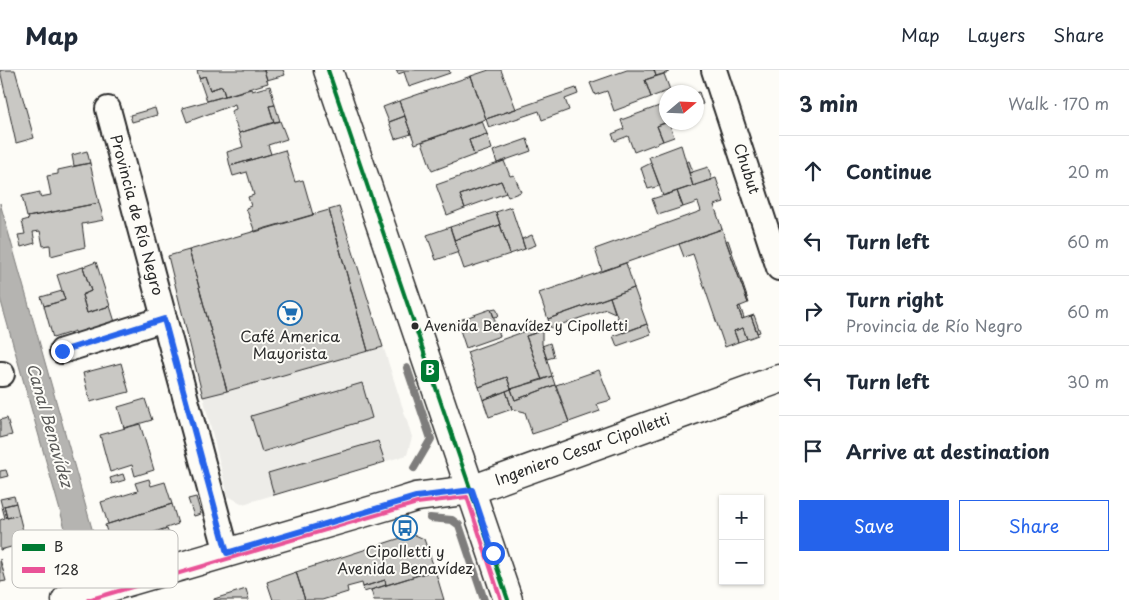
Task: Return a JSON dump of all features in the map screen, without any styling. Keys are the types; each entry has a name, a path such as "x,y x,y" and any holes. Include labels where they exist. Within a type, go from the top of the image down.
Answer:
{"main road":[{"path":"328,70 508,600"},
{"name":"Ingeniero Cesar Cipolletti","path":"178,567 416,497 472,490 779,379"},
{"name":"Ingeniero Cesar Cipolletti","path":"87,594 107,588"}],"street":[{"name":"Chubut","path":"714,70 779,268"},
{"name":"Provincia de Río Negro","path":"108,110 227,553"},
{"path":"62,351 164,319"}],"shaded area":[{"path":"339,207 412,437 407,455 243,504 228,496 168,256"}],"water":[{"name":"Canal Benavídez","path":"0,203 92,530 65,530 0,298"}],"building":[{"path":"0,70 15,70 34,138 16,143"},
{"path":"197,70 264,70 268,83 225,96 222,86 210,90 205,76 199,78"},
{"path":"264,70 283,70 285,75 267,80"},
{"path":"396,70 449,70 450,73 409,87 404,72 398,74"},
{"path":"489,70 501,70 516,109 486,119 471,76"},
{"path":"627,70 654,70 656,76 645,80 651,97 614,111 607,91 595,95 590,83"},
{"path":"654,70 668,70 669,72 656,76"},
{"path":"664,74 668,85 659,85 659,94 651,97 645,80"},
{"path":"205,76 210,90 222,86 225,96 207,101 199,78"},
{"path":"471,76 486,119 415,144 399,101"},
{"path":"270,86 275,105 269,106 274,122 239,133 231,111 236,109 235,104 187,122 182,108 251,89 252,91"},
{"path":"576,88 578,94 565,99 569,110 542,120 539,111 489,128 486,119"},
{"path":"399,101 405,116 389,122 383,107"},
{"path":"275,105 280,121 274,122 269,106"},
{"path":"659,106 659,125 657,126 663,141 634,152 628,136 615,141 612,134 624,129 621,120"},
{"path":"155,108 157,115 132,122 130,115"},
{"path":"405,116 411,134 395,139 389,122"},
{"path":"280,121 287,139 268,145 271,154 230,166 227,152 243,147 239,133"},
{"path":"482,121 487,134 469,140 474,155 432,171 422,142"},
{"path":"659,125 659,130 672,130 674,137 663,141 657,126"},
{"path":"487,134 492,149 474,155 469,140"},
{"path":"527,139 531,151 497,163 493,151"},
{"path":"681,145 693,186 663,196 649,157"},
{"path":"285,150 295,182 303,180 313,215 255,232 246,208 251,206 248,197 254,195 247,172 233,176 230,166"},
{"path":"87,151 90,163 74,166 72,155"},
{"path":"504,161 510,176 514,175 521,192 508,197 501,181 460,195 465,208 447,215 436,185"},
{"path":"689,161 693,172 689,173 686,162"},
{"path":"90,163 99,203 27,217 22,196 40,192 40,197 51,195 47,176 58,174 58,170"},
{"path":"651,163 660,186 648,189 641,168"},
{"path":"708,167 712,180 693,186 689,173"},
{"path":"716,178 724,202 714,205 722,229 602,271 595,249 701,211 698,202 683,207 677,191"},
{"path":"501,181 506,193 465,208 460,195"},
{"path":"677,191 683,207 658,215 652,199"},
{"path":"99,203 104,220 82,224 85,247 51,256 50,245 43,246 40,231 33,232 35,243 21,247 18,235 25,234 22,221 29,219 28,217"},
{"path":"339,207 383,347 368,351 329,210"},
{"path":"511,207 525,249 510,254 496,212"},
{"path":"329,210 368,351 227,391 189,250"},
{"path":"496,212 500,225 454,240 450,227"},
{"path":"500,225 510,254 464,269 454,240"},
{"path":"450,227 459,252 436,260 427,235"},
{"path":"722,229 748,303 738,307 742,319 751,316 758,335 747,339 743,328 734,331 738,342 725,347 693,254 684,257 679,244"},
{"path":"532,235 536,245 525,249 522,239"},
{"path":"728,240 749,303 726,241"},
{"path":"189,250 227,391 203,397 168,256"},
{"path":"96,262 110,306 87,313 82,295 91,291 83,267"},
{"path":"626,263 634,288 548,319 539,293"},
{"path":"83,267 91,291 82,295 87,313 110,306 115,322 75,335 75,331 53,338 44,306 65,300 57,275"},
{"path":"634,288 647,324 623,333 610,297"},
{"path":"62,291 65,300 44,306 41,297"},
{"path":"610,297 615,313 606,309 551,328 548,319"},
{"path":"740,306 744,318 742,319 738,307"},
{"path":"496,308 499,316 494,317 491,309"},
{"path":"491,309 500,336 466,348 457,321"},
{"path":"754,315 760,332 757,333 751,316"},
{"path":"531,322 535,333 526,336 542,380 511,389 507,377 479,387 467,352 523,332 521,326"},
{"path":"647,324 651,334 617,346 613,336"},
{"path":"743,328 747,339 738,342 734,331"},
{"path":"542,331 542,344 552,376 542,380 526,336"},
{"path":"550,343 554,357 547,359 542,346"},
{"path":"121,363 129,392 90,402 83,373"},
{"path":"599,370 611,400 597,404 600,411 569,422 556,385"},
{"path":"552,376 555,385 515,400 511,389"},
{"path":"507,377 511,389 483,400 479,387"},
{"path":"362,383 372,418 262,452 251,416"},
{"path":"555,385 569,422 532,434 525,412 512,409 506,391 511,389 515,400"},
{"path":"506,391 512,409 489,417 483,400"},
{"path":"145,399 152,420 124,428 118,407"},
{"path":"7,418 12,435 0,438 0,420"},
{"path":"140,424 154,470 135,476 132,465 110,472 100,435"},
{"path":"378,441 385,462 274,495 268,473"},
{"path":"6,470 8,476 0,478 0,471"},
{"path":"123,474 125,480 112,484 110,478"},
{"path":"149,479 151,486 165,482 172,504 108,524 101,502 138,491 135,483"},
{"path":"14,496 16,503 4,506 7,518 19,515 23,530 12,530 12,547 0,550 0,520 5,518 0,499"},
{"path":"196,497 201,514 194,516 188,499"},
{"path":"16,503 19,515 7,518 4,506"},
{"path":"172,504 178,524 161,530 106,530 105,525"},
{"path":"413,534 424,539 435,570 386,585 385,580 363,587 362,583 347,587 348,592 322,600 305,600 296,572"},
{"path":"0,559 6,581 0,582"},
{"path":"435,570 444,600 374,600 371,590"},
{"path":"296,572 305,600 273,600 267,582"},
{"path":"385,580 386,585 364,592 363,587"},
{"path":"246,589 249,600 214,600 214,599"}],"waterway":[{"path":"407,368 431,439 414,468"},
{"path":"430,518 452,520 459,525 484,600"}],"transit line":[{"name":"B","path":"328,70 508,600"},
{"name":"128","path":"178,573 417,503 467,497 501,600"},
{"name":"128","path":"88,600 129,588"}],"place":[{"name":"Café America Mayorista","path":"290,313"},
{"name":"Avenida Benavídez y Cipolletti","path":"415,326"},
{"name":"Cipolletti y Avenida Benavídez","path":"405,528"}],"route":[{"path":"62,351 164,319 227,553 416,497 472,490 493,553"}]}
